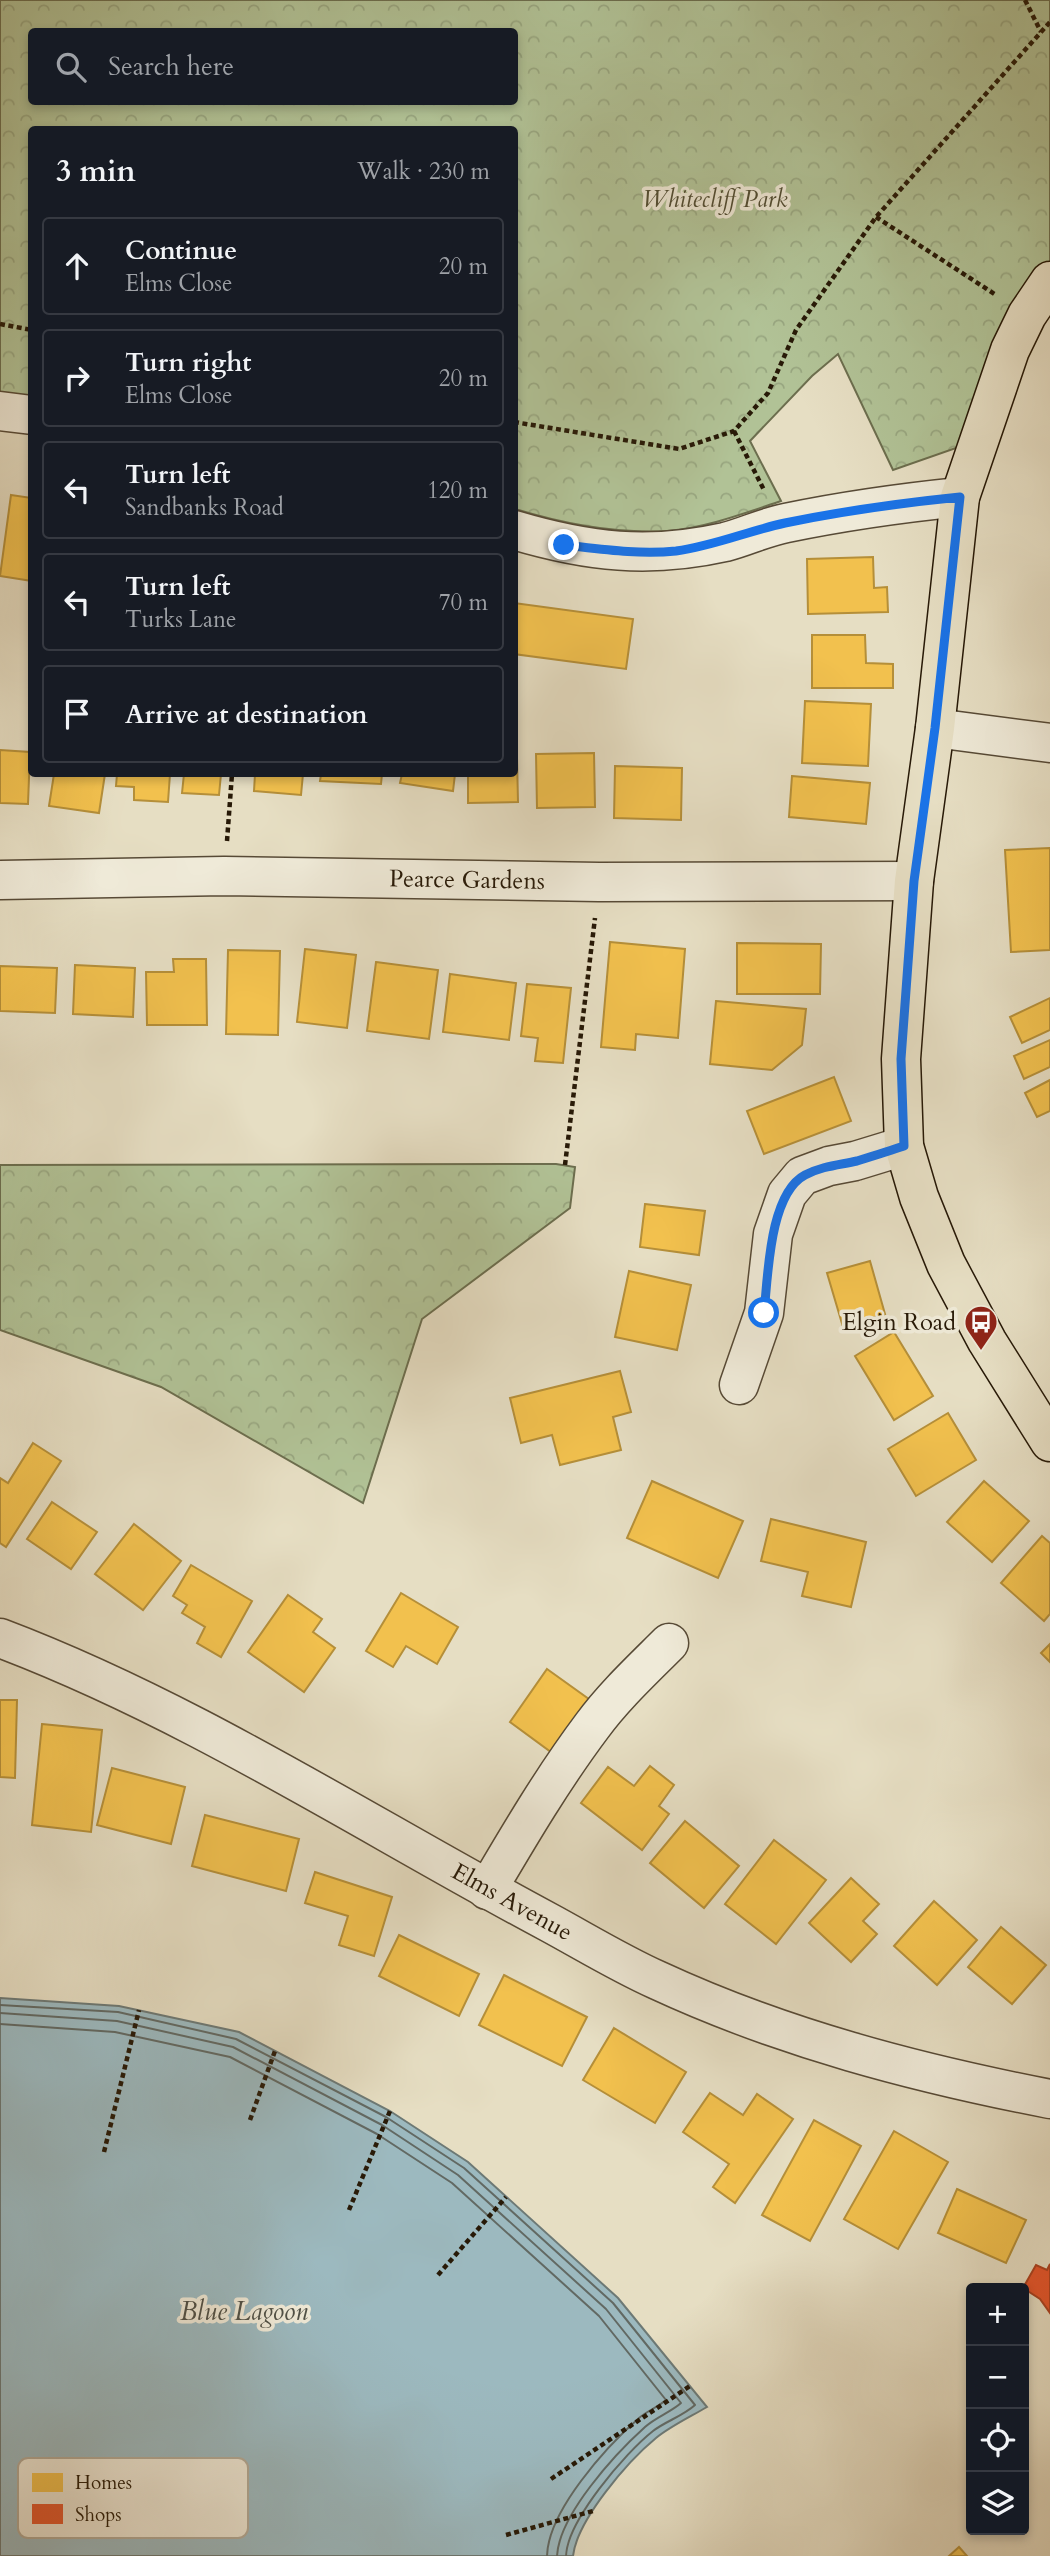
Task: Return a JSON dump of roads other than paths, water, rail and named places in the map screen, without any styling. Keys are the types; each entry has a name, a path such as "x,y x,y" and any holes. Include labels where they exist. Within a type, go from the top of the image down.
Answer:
{"main road":[{"path":"1042,298 1010,351 960,497 935,728 914,881 901,1059 904,1146 919,1197 946,1264 995,1356 1050,1442"}],"street":[{"path":"0,411 28,414"},
{"path":"518,531 577,546 617,551 675,551 727,541 781,524 865,507 960,497"},
{"path":"935,728 1050,743"},
{"name":"Pearce Gardens","path":"10,880 224,876 599,882 914,881"},
{"path":"739,1385 764,1313 773,1234 787,1194 802,1176 904,1146"},
{"name":"Elms Avenue","path":"0,1638 123,1692 198,1729 487,1890 656,1980 722,2008 804,2037 956,2081 1050,2099"},
{"path":"487,1890 534,1809 593,1725 633,1678 669,1643"}],"water":[{"name":"Blue Lagoon","path":"0,1998 119,2006 239,2032 390,2111 468,2162 618,2298 707,2407 662,2434 618,2476 584,2526 573,2556 0,2556"}],"place":[{"name":"Elgin Road","path":"981,1352"}],"park label":[{"name":"Whitecliff Park","path":"715,199"}]}
